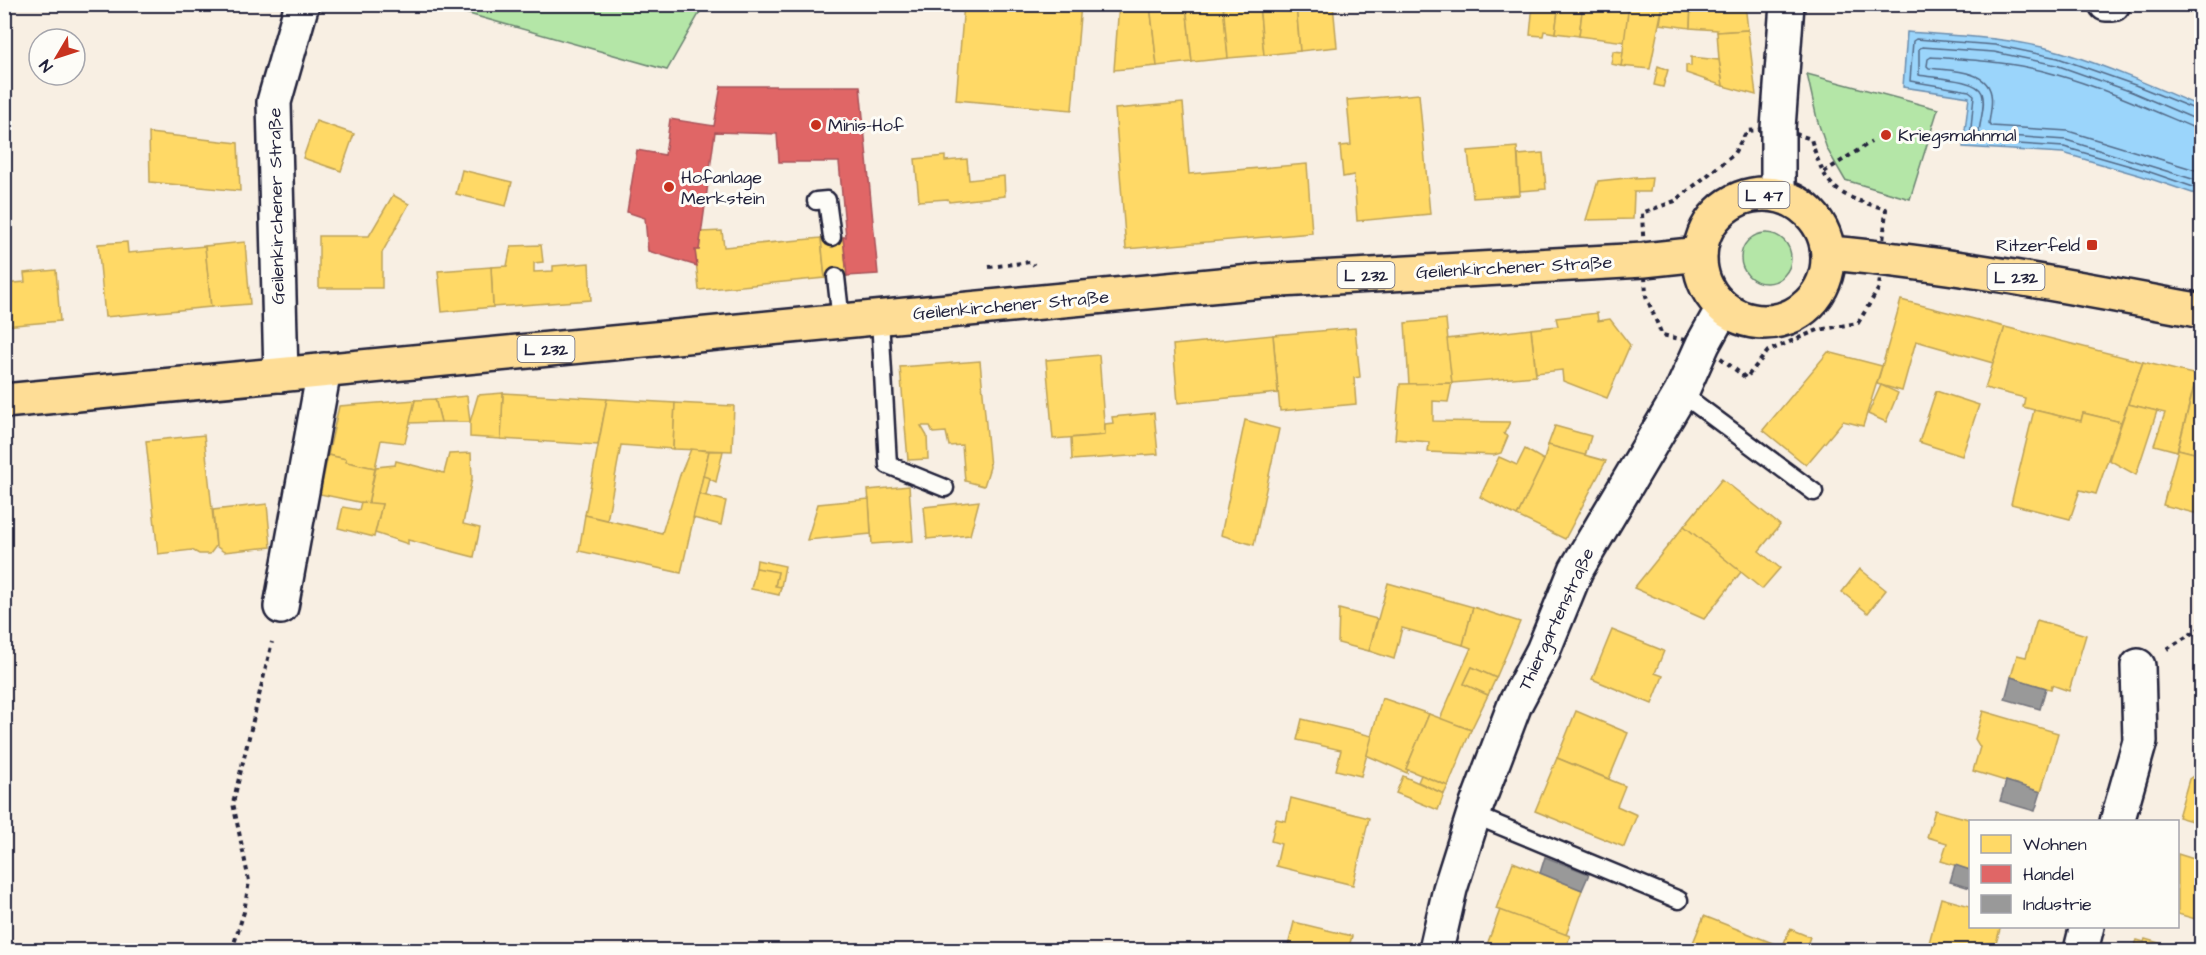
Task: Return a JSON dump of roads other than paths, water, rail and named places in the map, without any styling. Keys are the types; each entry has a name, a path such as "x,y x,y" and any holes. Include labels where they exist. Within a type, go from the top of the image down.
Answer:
{"main road":[{"name":"L 47","path":"1756,194 1778,195 1797,202 1813,216 1824,233 1829,253 1827,274 1818,294 1804,310 1785,320 1763,323 1742,319 1723,308 1712,297 1705,284 1700,254 1705,233 1718,214 1735,201 1756,194"},
{"name":"L 232","path":"1829,253 2052,282 2202,311"},
{"name":"Geilenkirchener Straße","path":"4,401 1262,281 1644,260 1700,254"}],"street":[{"name":"Geilenkirchener Straße","path":"281,375 274,102 302,4"},
{"path":"1778,195 1778,128 1787,4"},
{"path":"2106,4 2113,4"},
{"name":"Thiergartenstraße","path":"1436,951 1450,889 1474,815 1515,704 1543,651 1576,570 1681,393 1703,344 1723,308"},
{"path":"281,607 324,370"},
{"path":"2118,820 2140,741 2138,666"},
{"path":"2081,951 2087,928"}],"lane":[{"path":"816,201 827,200 832,237"},
{"path":"836,277 841,321"},
{"path":"880,318 888,465 945,488"},
{"path":"1681,393 1814,492"},
{"path":"1474,815 1679,900"}],"water":[{"path":"1907,32 1985,38 2042,47 2114,71 2201,107 2201,196 2063,153 1963,147 1969,97 1903,87"}],"place":[{"name":"Minis-Hof","path":"816,125"},
{"name":"Kriegsmahnmal","path":"1886,135"},
{"name":"Hofanlage Merkstein","path":"669,187"},
{"name":"Ritzerfeld","path":"2092,245"}]}
